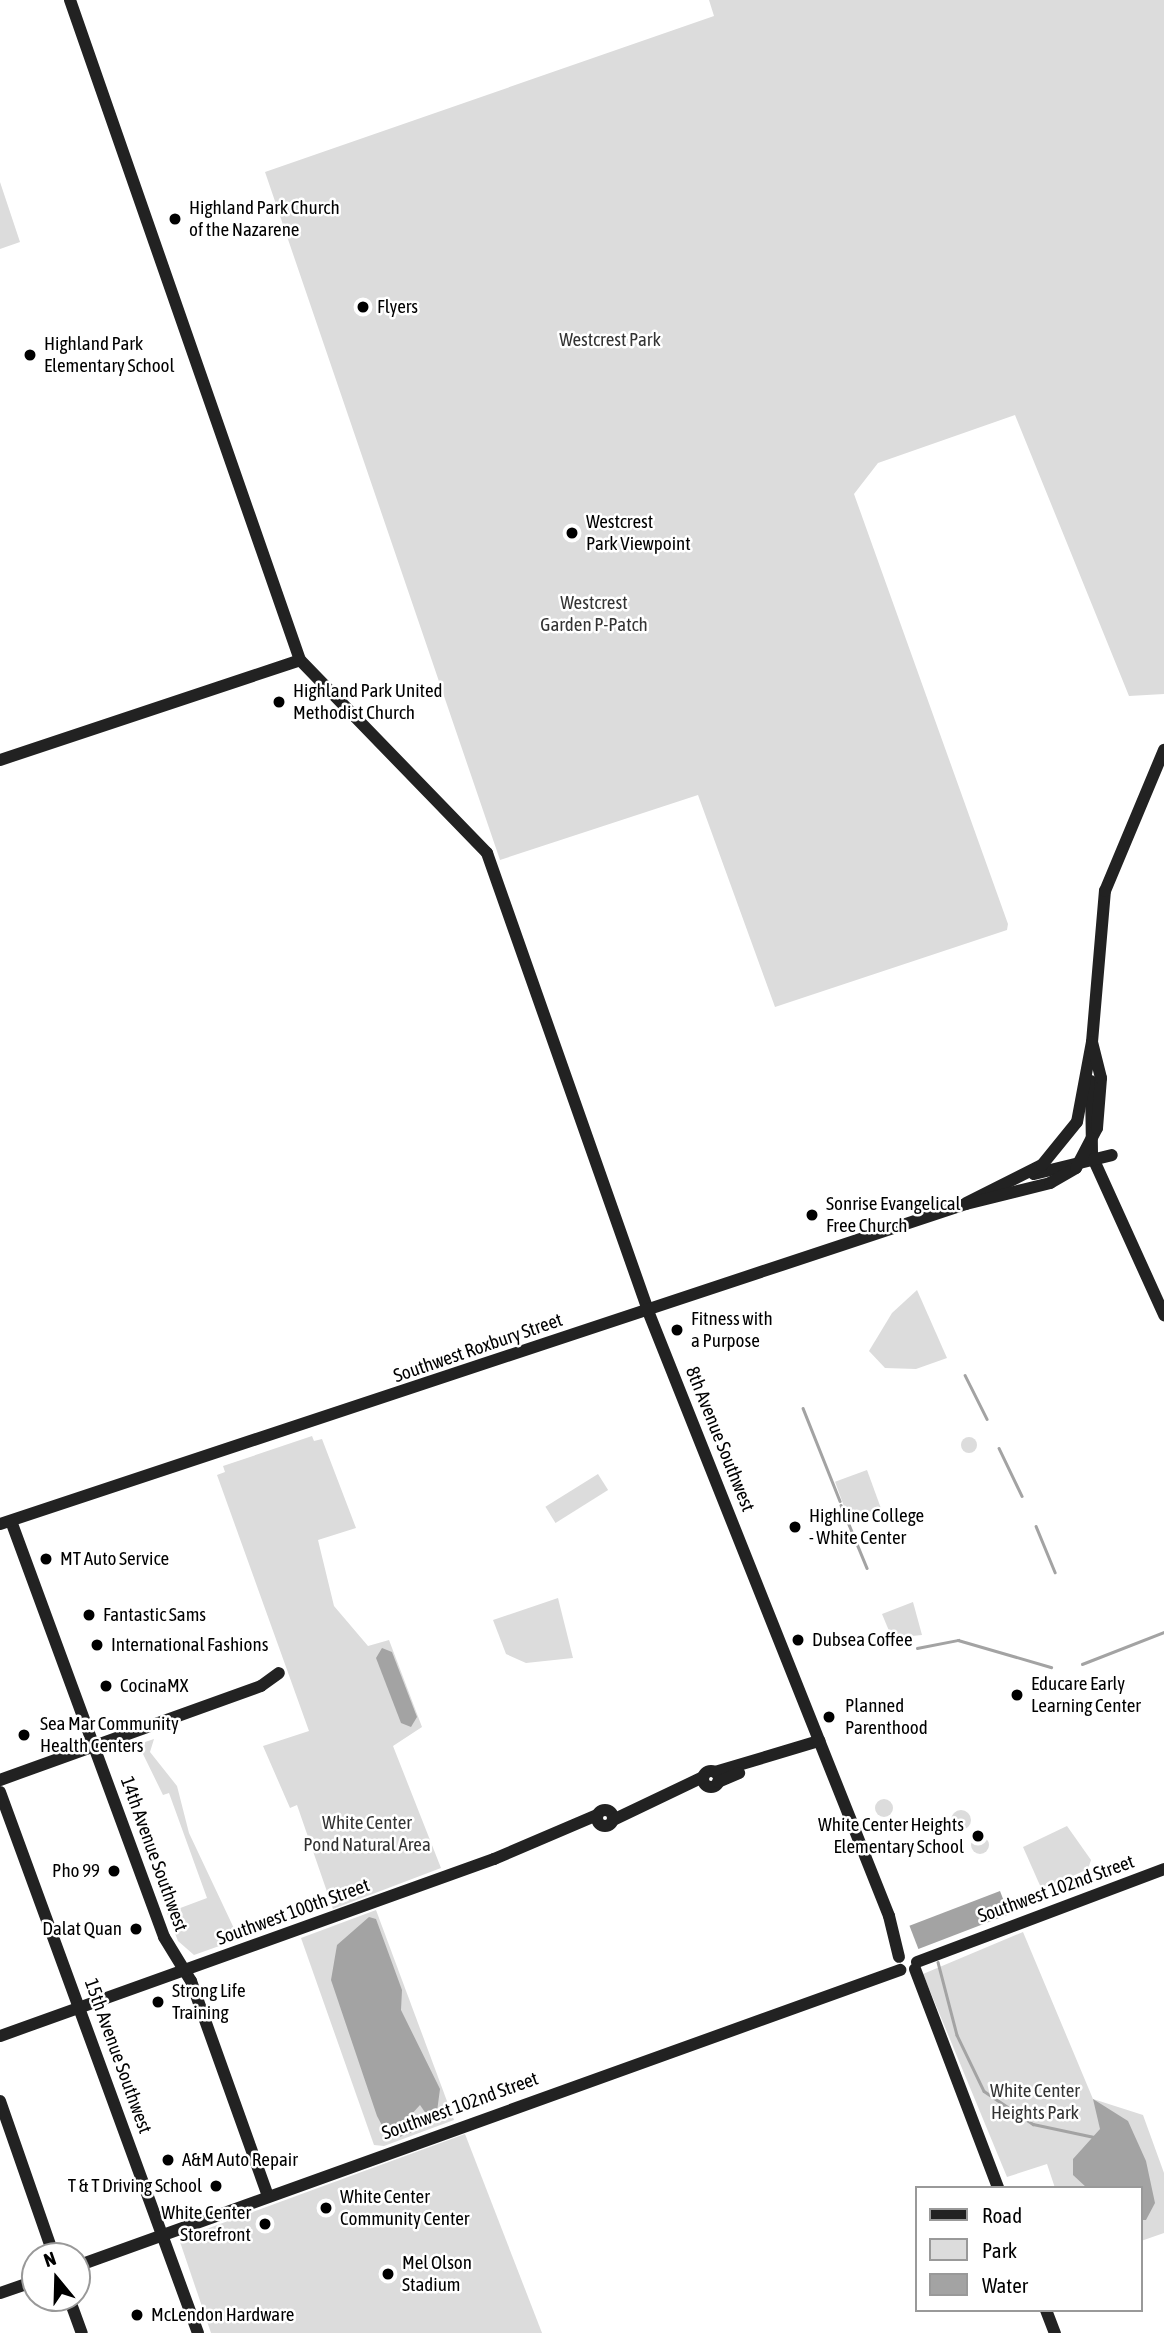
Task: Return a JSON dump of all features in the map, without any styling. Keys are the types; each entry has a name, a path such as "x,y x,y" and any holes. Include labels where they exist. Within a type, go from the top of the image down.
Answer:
{"street":[{"path":"0,760 300,660 70,0"},
{"name":"8th Avenue Southwest","path":"300,660 487,853 648,1311 997,2186"},
{"path":"1164,750 1105,891 1092,1042 1093,1158 1164,1315"},
{"path":"1092,1042 1101,1078 1093,1158"},
{"name":"Southwest Roxbury Street","path":"966,1204 1027,1175 1061,1147 1077,1122 1092,1042"},
{"path":"1027,1175 1093,1158"},
{"name":"Southwest Roxbury Street","path":"6,1523 966,1204 1025,1191 1093,1158"},
{"name":"14th Avenue Southwest","path":"6,1523 164,1937 183,1973 268,2196"},
{"path":"0,1780 263,1685 279,1673"},
{"name":"Southwest 100th Street","path":"0,2036 183,1973 819,1741"},
{"name":"15th Avenue Southwest","path":"0,1792 198,2333"},
{"name":"Southwest 102nd Street","path":"91,2261 1164,1869"},
{"path":"0,2101 49,2242"},
{"path":"0,2293 21,2286"},
{"path":"74,2312 82,2333"},
{"path":"1047,2312 1055,2333"}],"green space":[{"name":"Westcrest Park","path":"709,0 1164,0 1164,694 1129,696 1015,415 878,463 854,494 1008,924 1007,930 775,1007 698,795 500,860 265,172 714,16"},
{"path":"0,182 20,242 0,249"},
{"path":"917,1290 947,1358 916,1369 885,1368 869,1351 892,1313"},
{"name":"White Center Pond Natural Area","path":"312,1436 314,1441 322,1439 356,1528 318,1540 334,1606 368,1646 389,1640 422,1727 393,1746 441,1868 333,1909 297,1805 290,1808 263,1746 309,1731 217,1475 225,1472 223,1466"},
{"path":"966,1437 972,1437 977,1445 975,1451 966,1453 961,1448 961,1442"},
{"path":"867,1470 881,1509 849,1520 835,1482"},
{"path":"598,1474 608,1490 555,1523 545,1507"},
{"path":"558,1598 573,1658 526,1663 506,1654 493,1620"},
{"path":"913,1602 922,1635 892,1638 882,1614"},
{"path":"154,1739 150,1752 177,1786 189,1833 239,1939 194,1955 178,1941 167,1913 207,1898 169,1793 163,1795 143,1754 145,1742"},
{"path":"880,1799 888,1799 893,1808 891,1815 880,1817 875,1812 875,1804"},
{"path":"957,1810 965,1810 971,1820 965,1830 957,1830 951,1824 951,1816"},
{"path":"1067,1826 1091,1860 1088,1869 1042,1890 1023,1847"},
{"path":"980,1836 986,1839 989,1845 986,1851 980,1854 974,1851 971,1845 974,1839"},
{"name":"White Center Pond Natural Area","path":"376,1910 454,2120 384,2146 374,2145 301,1938"},
{"name":"White Center Heights Park","path":"1023,1932 1093,2099 1143,2115 1164,2173 1164,2233 1143,2240 1143,2186 1054,2186 1047,2164 1007,2177 923,1974"},
{"path":"465,2134 542,2333 211,2333 179,2239"}],"water":[{"path":"382,1648 392,1652 417,1717 411,1727 401,1723 376,1658"},
{"path":"1000,1891 1009,1914 918,1949 909,1926"},
{"name":"White Center Pond Natural Area","path":"369,1917 376,1919 402,1990 401,2010 440,2089 436,2119 431,2121 420,2105 409,2117 415,2131 397,2138 386,2133 377,2116 331,1980 337,1945"},
{"path":"1093,2099 1128,2121 1146,2161 1155,2203 1146,2220 1143,2220 1143,2186 1085,2186 1073,2175 1073,2159 1100,2129"}],"waterway":[{"path":"965,1375 987,1419"},
{"path":"803,1408 840,1501"},
{"path":"999,1448 1022,1496"},
{"path":"841,1505 867,1568"},
{"path":"1036,1526 1055,1572"},
{"path":"1082,1664 1164,1632"},
{"path":"917,1648 958,1640 1051,1667"},
{"path":"938,1962 957,2035 984,2091 1033,2124 1094,2137"}],"place":[{"name":"Highland Park Church of the Nazarene","path":"175,219"},
{"name":"Flyers","path":"363,307"},
{"name":"Highland Park Elementary School","path":"30,355"},
{"name":"Westcrest Park Viewpoint","path":"572,533"},
{"name":"Highland Park United Methodist Church","path":"279,702"},
{"name":"Sonrise Evangelical Free Church","path":"812,1215"},
{"name":"Fitness with a Purpose","path":"677,1330"},
{"name":"Highline College - White Center","path":"795,1527"},
{"name":"MT Auto Service","path":"46,1559"},
{"name":"Fantastic Sams","path":"89,1615"},
{"name":"Dubsea Coffee","path":"798,1640"},
{"name":"International Fashions","path":"97,1645"},
{"name":"CocinaMX","path":"106,1686"},
{"name":"Educare Early Learning Center","path":"1017,1695"},
{"name":"Planned Parenthood","path":"829,1717"},
{"name":"Sea Mar Community Health Centers","path":"24,1735"},
{"name":"White Center Heights Elementary School","path":"978,1836"},
{"name":"Pho 99","path":"114,1871"},
{"name":"Dalat Quan","path":"136,1929"},
{"name":"Strong Life Training","path":"158,2002"},
{"name":"A&M Auto Repair","path":"168,2160"},
{"name":"T & T Driving School","path":"216,2186"},
{"name":"White Center Community Center","path":"326,2208"},
{"name":"White Center Storefront","path":"265,2224"},
{"name":"Mel Olson Stadium","path":"388,2274"},
{"name":"McLendon Hardware","path":"137,2315"}],"park label":[{"name":"Westcrest Garden P-Patch","path":"594,614"}]}
